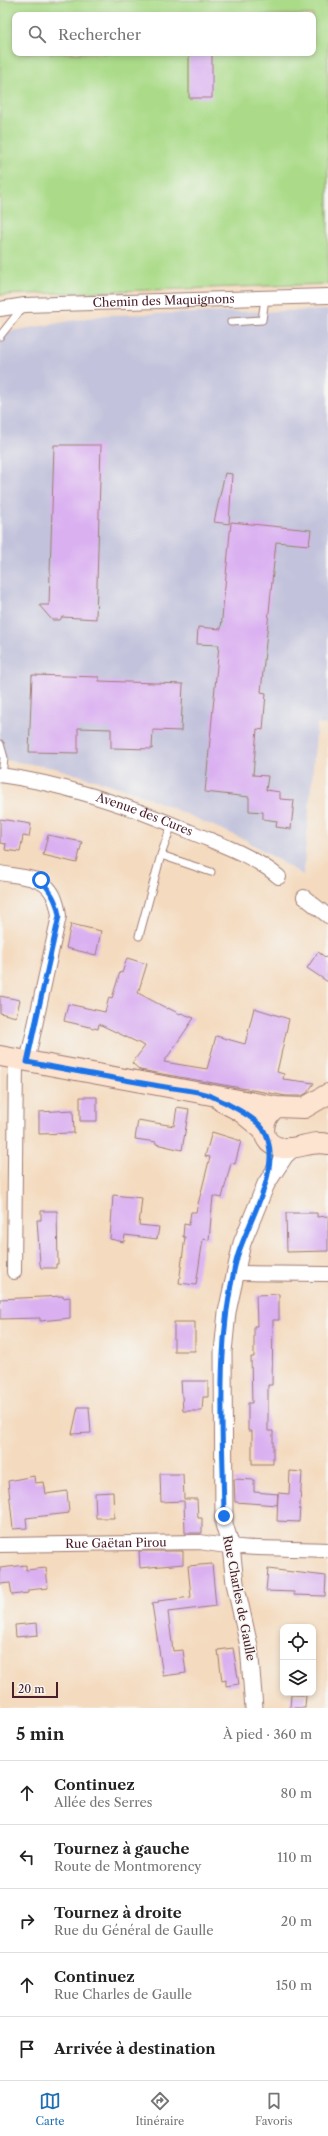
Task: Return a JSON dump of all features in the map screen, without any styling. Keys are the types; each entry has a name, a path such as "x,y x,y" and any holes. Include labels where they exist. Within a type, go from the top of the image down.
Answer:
{"main road":[{"path":"14,1059 210,1096 277,1107 304,1108 322,1098"},
{"path":"210,1096 240,1111 278,1147 293,1148 314,1142 328,1144"},
{"path":"266,1135 264,1121 268,1114 277,1107"}],"street":[{"name":"Chemin des Maquignons","path":"0,309 25,305 328,296"},
{"name":"Avenue des Cures","path":"1,775 25,778 80,792 172,824 246,855 268,867 279,877"},
{"path":"0,873 41,880 51,891 57,904 59,916 14,1059 14,1272"},
{"path":"304,897 328,916"},
{"path":"322,1098 328,1084"},
{"path":"266,1135 269,1160 266,1184"},
{"path":"266,1184 284,1155 293,1148"},
{"name":"Rue Charles de Gaulle","path":"254,1708 249,1646 235,1584 231,1548 224,1524 222,1352 234,1273 242,1243 266,1184"},
{"path":"234,1273 328,1274"},
{"name":"Rue Gaëtan Pirou","path":"0,1545 200,1542 231,1548 257,1547 328,1550"}],"lane":[{"path":"230,322 262,320 265,298"},
{"path":"0,336 25,305"},
{"path":"0,744 4,758 1,775"},
{"path":"139,936 161,855 172,824"},
{"path":"161,855 211,872"}],"shaded area":[{"path":"328,310 328,725 317,724 303,875 246,840 135,792 55,768 0,759 0,333 106,315"}],"green space":[{"path":"0,0 328,0 328,284 0,295"}],"building":[{"path":"189,56 212,56 212,98 189,98"},
{"path":"54,445 101,445 96,619 62,617 60,620 52,620 39,605 49,605"},
{"path":"225,473 232,474 229,524 214,522"},
{"path":"231,522 311,530 309,545 276,542 261,692 266,693 263,730 257,729 253,775 268,776 266,790 280,792 280,799 294,800 291,829 276,827 277,821 263,819 263,812 249,811 249,797 205,792 219,645 197,644 198,627 221,629"},
{"path":"32,675 99,677 99,681 183,684 181,731 153,730 152,749 111,748 111,729 78,728 78,753 29,752"},
{"path":"0,819 31,824 29,837 23,836 20,852 5,850 6,844 0,843"},
{"path":"48,835 82,842 77,863 43,855"},
{"path":"71,924 101,931 96,955 66,948"},
{"path":"318,952 328,959 328,982 307,968"},
{"path":"127,958 147,964 138,993 168,1009 194,1018 164,1062 207,1069 216,1036 245,1044 254,1008 289,1019 277,1072 284,1074 283,1079 314,1083 307,1093 301,1096 286,1096 140,1070 132,1063 145,1046 99,1024 98,1029 64,1021 68,1004 105,1012 109,997 112,998 120,972 122,973"},
{"path":"0,996 20,1000 16,1017 0,1013"},
{"path":"80,1097 97,1097 97,1121 80,1121"},
{"path":"177,1107 189,1109 182,1150 156,1144 156,1142 135,1139 138,1120 174,1126"},
{"path":"73,1110 74,1133 39,1134 39,1112"},
{"path":"212,1132 241,1141 235,1164 231,1163 222,1198 213,1196 209,1240 203,1239 196,1285 179,1283 185,1237 183,1237 184,1224 189,1225 191,1212 196,1212 210,1157 205,1156"},
{"path":"113,1195 142,1198 139,1225 159,1227 157,1239 125,1235 124,1242 110,1239"},
{"path":"41,1211 57,1211 58,1264 56,1264 56,1268 41,1268 37,1220 41,1220"},
{"path":"286,1213 317,1213 317,1217 328,1216 328,1251 287,1252"},
{"path":"279,1294 279,1320 273,1320 272,1385 268,1385 268,1431 273,1431 273,1464 252,1464 252,1431 248,1431 248,1403 252,1403 251,1357 254,1357 254,1326 257,1326 256,1295"},
{"path":"63,1296 63,1298 70,1297 70,1318 40,1321 40,1318 0,1319 0,1299"},
{"path":"174,1322 195,1322 195,1351 174,1351"},
{"path":"181,1381 208,1381 208,1397 203,1397 202,1411 183,1411"},
{"path":"78,1407 89,1407 91,1433 72,1434"},
{"path":"290,1471 302,1472 299,1522 277,1521 278,1493 289,1494"},
{"path":"160,1474 183,1474 184,1499 197,1499 198,1518 202,1518 202,1533 185,1533 184,1501 161,1502"},
{"path":"34,1476 35,1483 44,1482 46,1494 67,1491 69,1513 26,1518 27,1528 13,1529 8,1481"},
{"path":"234,1479 254,1480 254,1492 278,1494 277,1505 235,1502"},
{"path":"113,1492 114,1518 96,1518 95,1493"},
{"path":"139,1551 183,1551 183,1564 140,1568"},
{"path":"212,1564 216,1606 168,1612 173,1651 183,1650 186,1673 163,1676 152,1604 158,1603 158,1601 191,1597 188,1566"},
{"path":"26,1565 26,1570 46,1568 48,1588 28,1590 28,1593 12,1595 10,1583 0,1584 0,1568"},
{"path":"268,1569 326,1576 325,1596 294,1595 294,1592 266,1591"},
{"path":"37,1623 38,1635 16,1637 15,1625"},
{"path":"233,1648 239,1684 226,1686 226,1680 222,1681 218,1650"},
{"path":"291,1696 306,1696 305,1708 290,1708"}],"route":[{"path":"41,880 51,891 57,904 59,916 27,1062 210,1096 240,1111 254,1121 263,1130 268,1141 270,1151 266,1184 237,1259 227,1312 222,1352 224,1516"}]}
